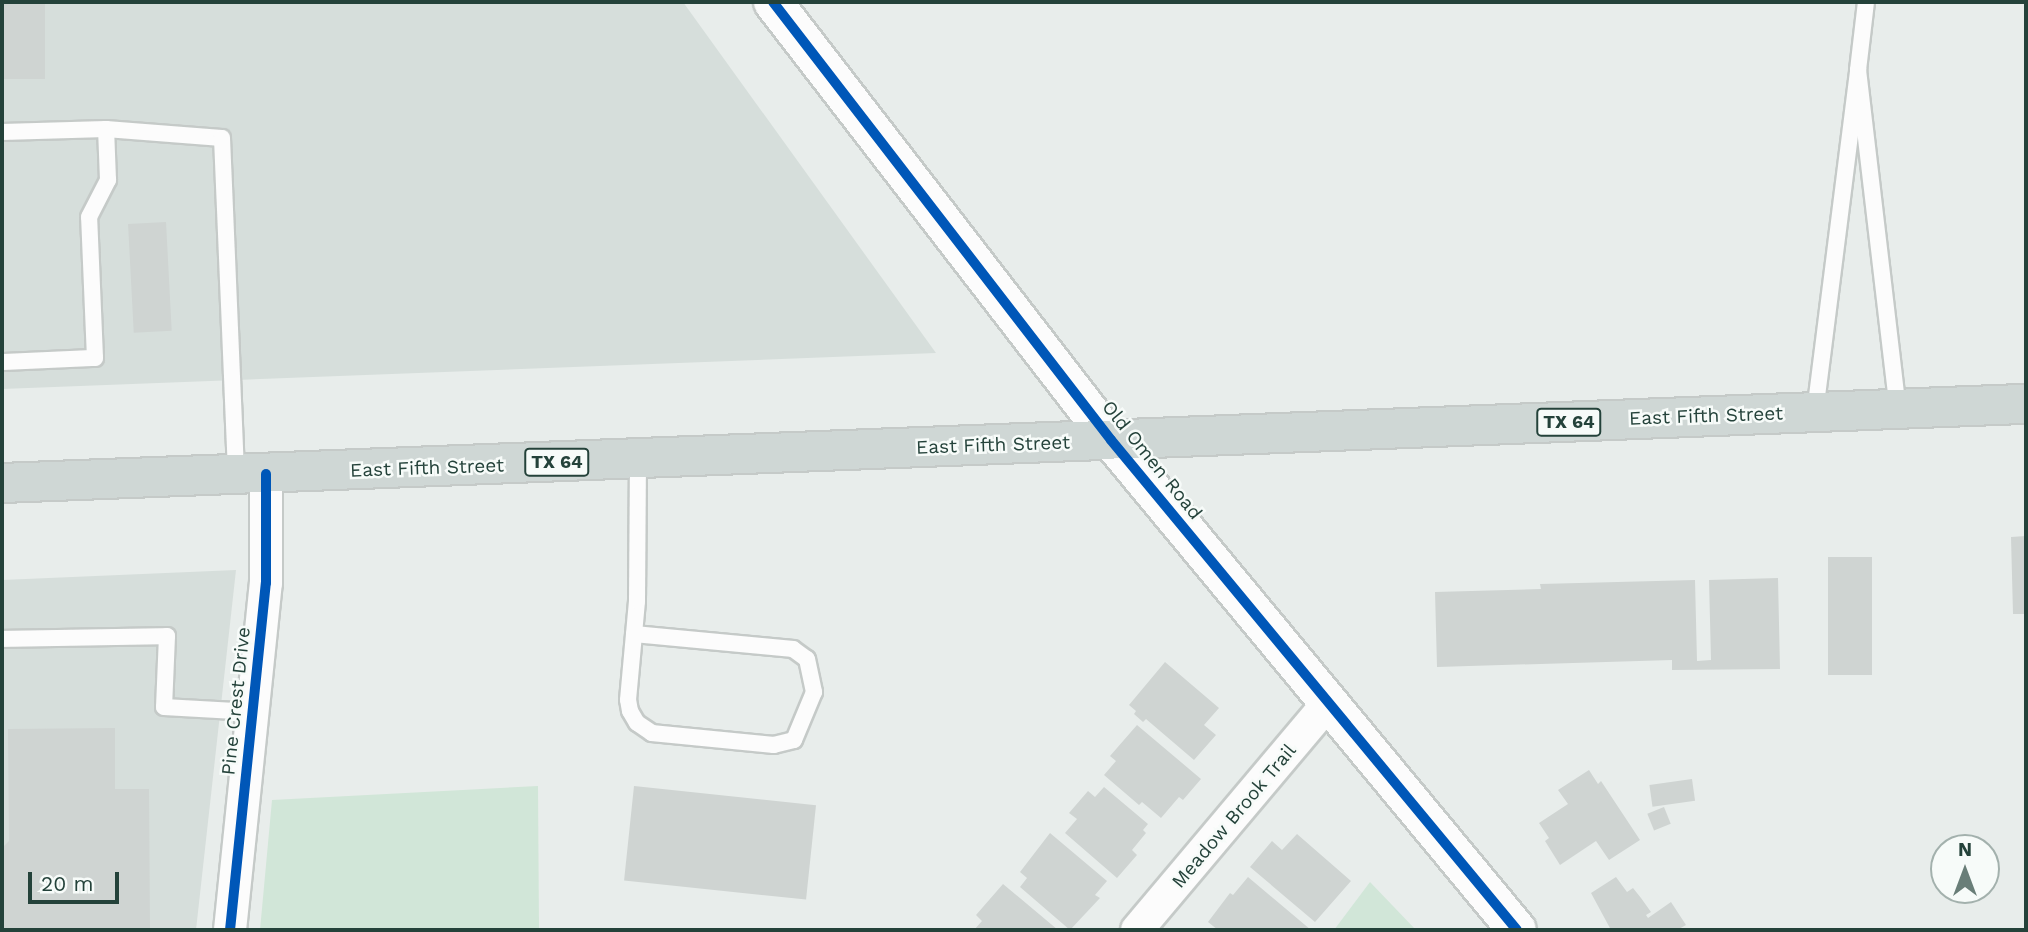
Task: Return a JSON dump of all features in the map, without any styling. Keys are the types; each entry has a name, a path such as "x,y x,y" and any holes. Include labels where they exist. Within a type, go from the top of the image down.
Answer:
{"main road":[{"name":"East Fifth Street","path":"2,483 2026,404"}],"street":[{"name":"Old Omen Road","path":"773,2 1111,440 1330,701 1517,930"},
{"name":"Pine Crest Drive","path":"230,930 267,583 251,475"},
{"name":"Meadow Brook Trail","path":"1137,930 1330,701"}],"lane":[{"path":"1815,412 1866,2"},
{"path":"1858,71 1898,408"},
{"path":"2,362 95,358 89,218 108,180 106,129"},
{"path":"2,132 106,129 222,138 251,475"},
{"path":"634,634 793,649 807,659 814,692 793,740 774,745 652,733 637,723 628,700 634,634 637,601 638,459"},
{"path":"2,639 167,636 164,707 253,712"}],"shaded area":[{"path":"2,2 683,2 936,353 2,389"},
{"path":"236,570 196,930 2,930 2,580"}],"green space":[{"path":"538,786 539,930 260,930 272,800"},
{"path":"1370,882 1416,930 1334,930"}],"building":[{"path":"2,2 45,2 45,79 2,79"},
{"path":"166,222 172,331 134,333 128,224"},
{"path":"2026,536 2026,614 2013,614 2011,537"},
{"path":"1828,557 1872,557 1872,675 1828,675"},
{"path":"1778,578 1780,669 1672,670 1672,660 1437,667 1435,592 1541,589 1540,584 1695,580 1697,661 1711,660 1709,580"},
{"path":"1165,662 1219,708 1204,725 1216,735 1194,760 1146,719 1143,722 1129,705"},
{"path":"1137,725 1201,779 1183,800 1179,797 1161,818 1142,802 1139,805 1104,775 1116,761 1110,756"},
{"path":"115,728 115,789 149,789 150,930 2,930 2,848 9,841 8,729"},
{"path":"1589,770 1598,784 1601,781 1640,840 1609,860 1596,841 1560,865 1545,841 1549,838 1539,823 1568,804 1558,790"},
{"path":"1692,779 1695,801 1652,807 1649,785"},
{"path":"634,786 816,805 806,900 624,880"},
{"path":"1104,787 1148,824 1143,830 1146,833 1132,850 1137,855 1117,878 1065,833 1077,819 1069,813 1088,791 1095,797"},
{"path":"1664,807 1671,824 1654,830 1647,814"},
{"path":"1050,833 1107,881 1095,895 1100,898 1070,930 1020,887 1027,878 1020,872"},
{"path":"1297,834 1351,881 1315,922 1250,867 1272,841 1282,850"},
{"path":"1248,877 1311,930 1218,930 1208,922 1230,893 1233,895"},
{"path":"1616,877 1627,892 1633,888 1641,898 1651,912 1646,915 1648,918 1671,902 1686,925 1677,930 1611,930 1591,893"},
{"path":"1003,884 1058,930 974,930 982,921 976,915"}],"cycle path":[{"path":"773,2 1111,440 1517,930"},
{"path":"230,930 266,583 266,474"}]}
